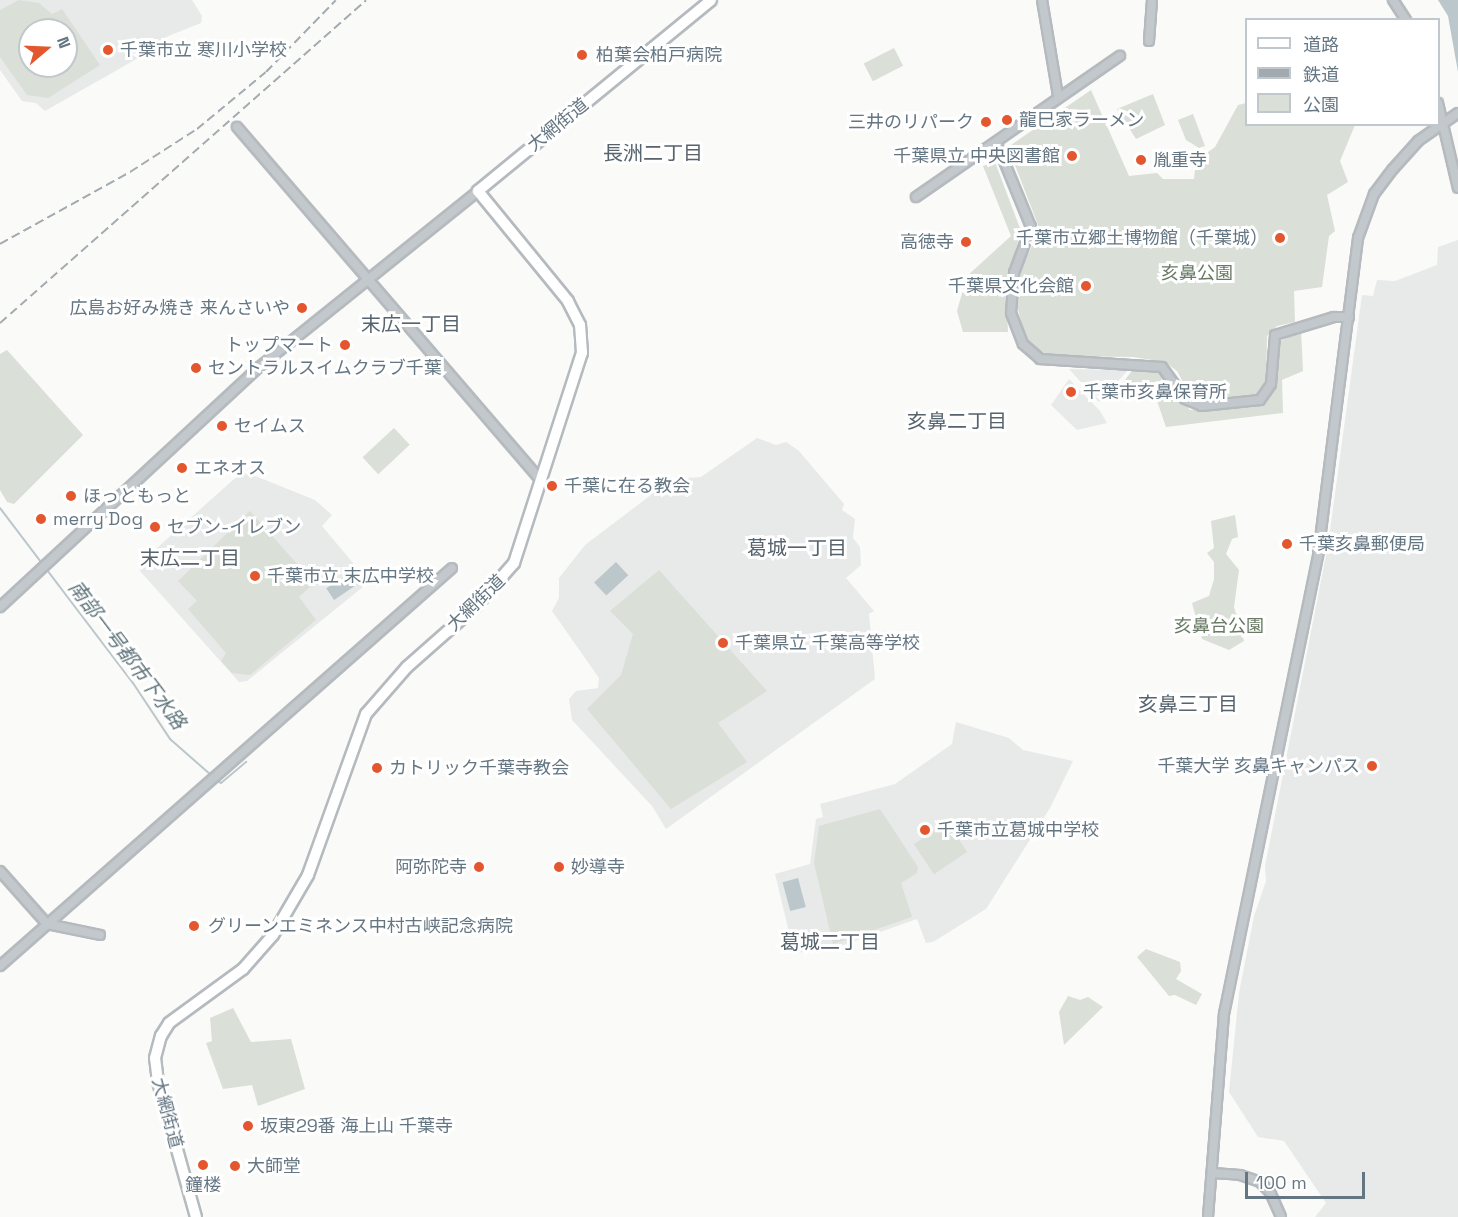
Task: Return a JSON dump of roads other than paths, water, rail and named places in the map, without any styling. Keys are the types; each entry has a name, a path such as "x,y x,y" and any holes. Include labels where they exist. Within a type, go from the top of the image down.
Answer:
{"main road":[{"name":"大網街道","path":"196,1217 158,1082 155,1058 161,1036 169,1023 243,969 291,909 308,875 366,714 407,667 508,572 519,553 582,353 580,325 568,301 478,191 711,0"}],"street":[{"path":"1042,0 1058,96"},
{"path":"1149,41 1152,0"},
{"path":"1393,0 1405,18"},
{"path":"916,197 997,144 1058,96 1120,56"},
{"path":"1440,114 1458,188"},
{"path":"1442,123 1456,115"},
{"path":"1208,1217 1224,1014 1318,555 1359,238 1368,208 1411,148 1438,126"},
{"path":"237,128 542,482"},
{"path":"997,144 1031,227 1014,273 1011,313 1023,344 1040,359 1162,367 1185,399 1194,405 1260,400 1271,384 1275,335 1334,317 1348,317"},
{"path":"0,607 258,368 478,191"},
{"path":"0,966 452,568"},
{"path":"0,871 47,924 100,935"},
{"path":"1213,1173 1240,1175 1260,1182 1270,1192 1281,1217"}],"waterway":[{"name":"南部一号都市下水路","path":"0,508 133,683 170,739 211,775"},
{"name":"南部一号都市下水路","path":"215,779 221,783 246,762"}],"railway":[{"path":"0,244 130,172 197,129 266,72 336,0"},
{"path":"0,323 366,0"}],"place":[{"name":"千葉市立 寒川小学校","path":"108,50"},
{"name":"柏葉会柏戸病院","path":"582,55"},
{"name":"龍巳家ラーメン","path":"1007,120"},
{"name":"三井のリパーク","path":"986,122"},
{"name":"千葉県立 中央図書館","path":"1072,156"},
{"name":"胤重寺","path":"1141,160"},
{"name":"千葉市立郷土博物館（千葉城）","path":"1280,238"},
{"name":"高徳寺","path":"966,242"},
{"name":"千葉県文化会館","path":"1086,286"},
{"name":"広島お好み焼き 来んさいや","path":"302,308"},
{"name":"トップマート","path":"345,345"},
{"name":"セントラルスイムクラブ千葉","path":"196,368"},
{"name":"千葉市亥鼻保育所","path":"1071,392"},
{"name":"セイムス","path":"222,426"},
{"name":"エネオス","path":"182,468"},
{"name":"千葉に在る教会","path":"552,486"},
{"name":"ほっともっと","path":"71,496"},
{"name":"merry Dog","path":"41,519"},
{"name":"セブン-イレブン","path":"155,527"},
{"name":"千葉亥鼻郵便局","path":"1287,544"},
{"name":"千葉市立 末広中学校","path":"255,576"},
{"name":"千葉県立 千葉高等学校","path":"723,643"},
{"name":"千葉大学 亥鼻キャンパス","path":"1372,766"},
{"name":"カトリック千葉寺教会","path":"377,768"},
{"name":"千葉市立葛城中学校","path":"925,830"},
{"name":"阿弥陀寺","path":"479,867"},
{"name":"妙導寺","path":"559,867"},
{"name":"グリーンエミネンス中村古峡記念病院","path":"194,926"},
{"name":"坂東29番 海上山 千葉寺","path":"248,1126"},
{"name":"鐘楼","path":"203,1165"},
{"name":"大師堂","path":"235,1166"}],"district":[{"name":"長洲二丁目","path":"653,153"},
{"name":"末広一丁目","path":"411,324"},
{"name":"亥鼻二丁目","path":"957,421"},
{"name":"葛城一丁目","path":"797,548"},
{"name":"末広二丁目","path":"190,558"},
{"name":"亥鼻三丁目","path":"1188,704"},
{"name":"葛城二丁目","path":"830,942"}],"park label":[{"name":"亥鼻公園","path":"1197,273"},
{"name":"亥鼻台公園","path":"1219,626"}]}
